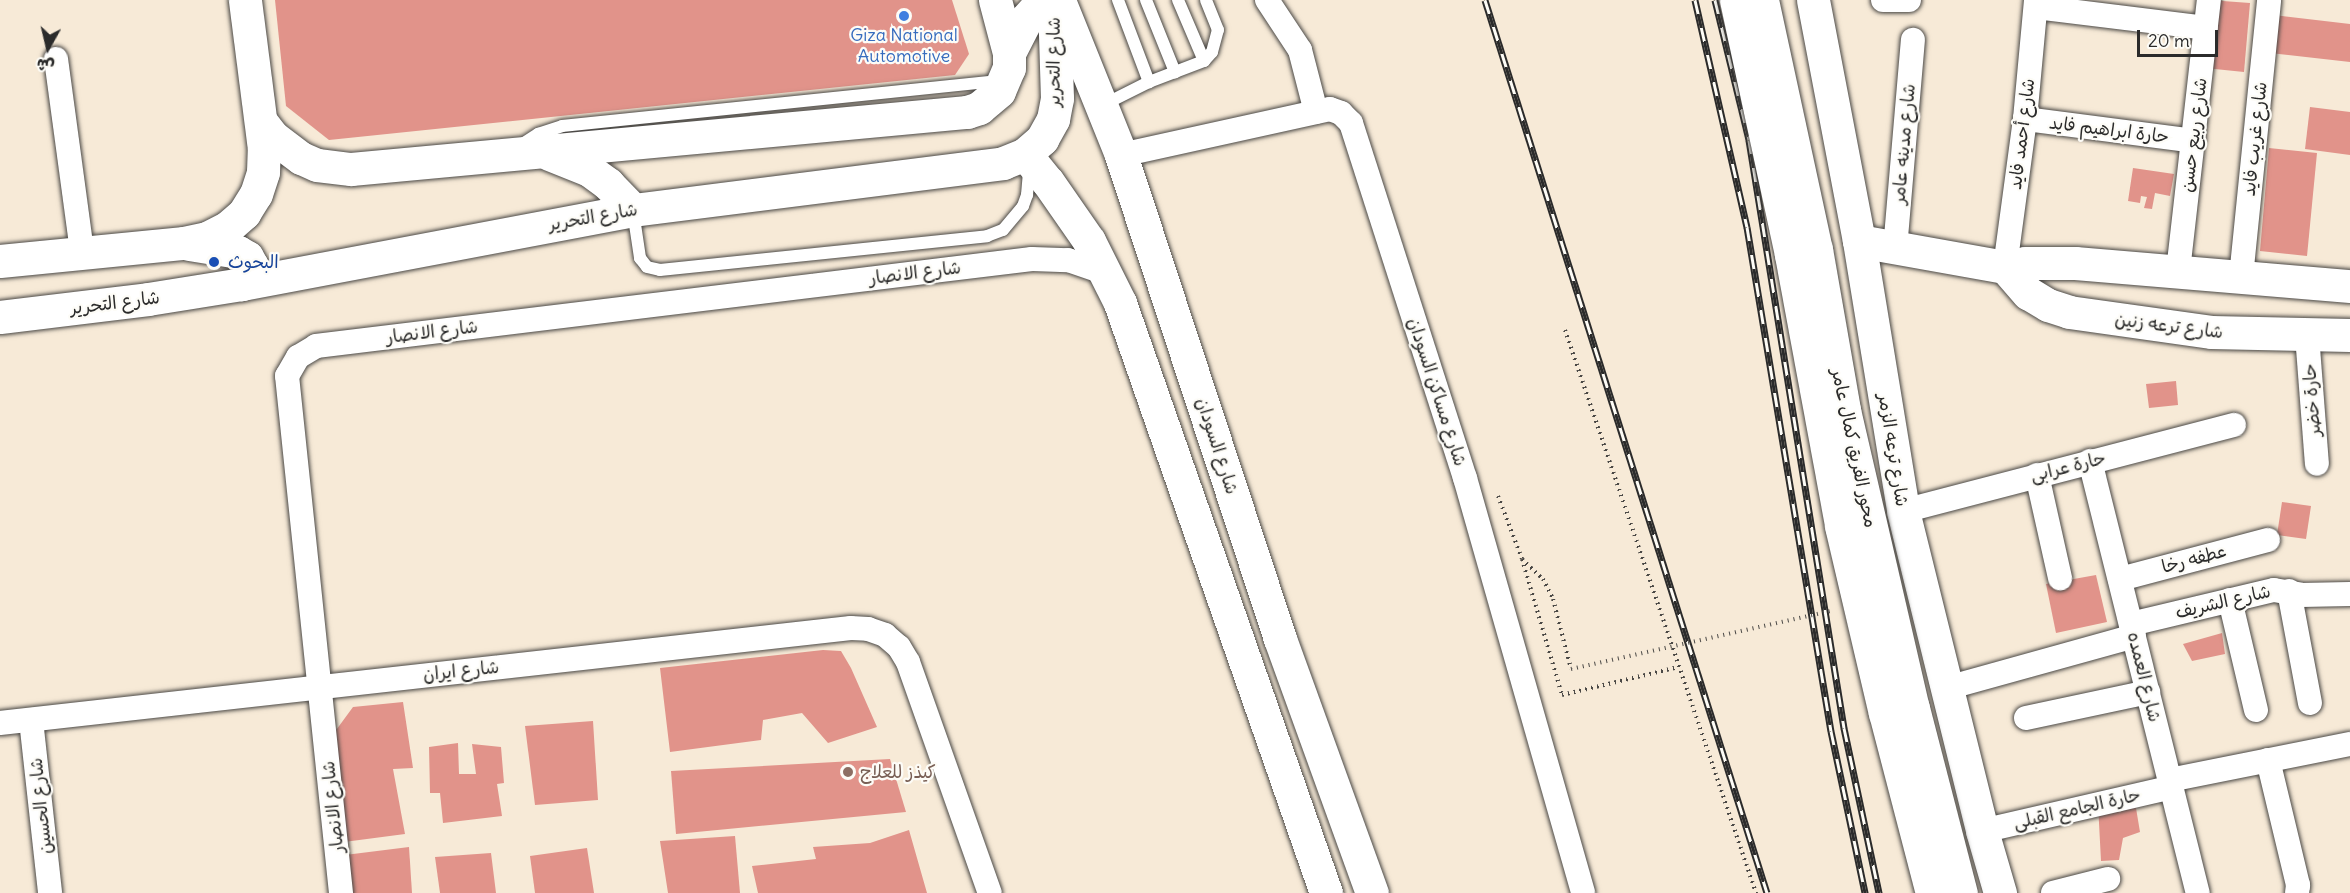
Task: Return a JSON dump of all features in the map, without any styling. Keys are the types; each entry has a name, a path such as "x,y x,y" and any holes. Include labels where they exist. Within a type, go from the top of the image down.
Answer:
{"main road":[{"path":"0,261 184,243 207,238 228,228 250,203 263,172 262,123 245,0"},
{"path":"995,0 1007,67"},
{"path":"262,123 273,137 301,158 333,168 351,169 545,152 673,127 824,112 967,112 990,101 1007,67 1026,19 1044,0"},
{"name":"شارع السودان","path":"1056,0 1103,105 1121,155 1280,639 1372,893"},
{"name":"شارع التحرير","path":"0,317 148,299 242,284 633,210 1003,163 1025,154 1042,139 1053,119 1057,98 1056,0"},
{"name":"محور الفريق كمال عامر","path":"1736,0 1791,255 1841,526 1885,713 1932,893"},
{"name":"محور الفريق كمال عامر","path":"1762,0 1816,249 1844,410 1913,708 1961,893"},
{"name":"شارع ترعه الزمر","path":"1813,0 1859,241 1903,511 1982,831 2000,893"},
{"path":"545,152 589,170 608,184 633,210"},
{"path":"1025,154 1070,211 1106,273 1120,303 1326,893"},
{"path":"1859,241 2005,267 2057,263 2350,286"},
{"path":"184,243 238,252 247,256 252,266 250,277 242,284"},
{"name":"شارع ترعه زنين","path":"2005,267 2028,293 2048,305 2069,312 2211,332 2350,335"}],"street":[{"path":"1267,0 1300,50 1316,112"},
{"path":"1883,0 1909,0"},
{"name":"شارع ربيع حسن","path":"2178,271 2209,0"},
{"name":"شارع غريب فايد","path":"2241,277 2269,0"},
{"path":"2036,4 2206,28"},
{"name":"شارع أحمد فايد","path":"2005,267 2025,119 2036,4"},
{"name":"شارع مدينه عامر","path":"1895,249 1913,40"},
{"path":"56,59 82,252"},
{"name":"شارع مساكن السودان","path":"1121,155 1330,109 1341,113 1351,123 1465,478 1583,893"},
{"name":"حارة ابراهيم فايد","path":"2025,119 2194,141"},
{"name":"شارع الانصار","path":"341,893 286,376 297,357 306,350 328,344 1032,259 1068,260 1106,273"},
{"name":"حارة خضر","path":"2307,335 2317,464"},
{"name":"حارة عرابى","path":"1903,511 2234,425"},
{"name":"شارع العمده","path":"2090,462 2198,893"},
{"path":"2037,475 2060,578"},
{"name":"عطفه رخا","path":"2120,579 2268,540"},
{"name":"شارع الشريف","path":"1947,688 2230,600 2274,590 2301,595 2350,594"},
{"path":"2289,591 2310,703"},
{"path":"2230,600 2256,710"},
{"name":"شارع ايران","path":"0,723 851,628 868,629 885,635 899,647 908,662 990,893"},
{"path":"2026,718 2148,692"},
{"name":"شارع الحسين","path":"31,720 50,893"},
{"name":"حارة الجامع القبلى","path":"1982,831 2268,760 2350,744"},
{"path":"2268,760 2298,885 2297,893"},
{"path":"2053,893 2108,879"}],"lane":[{"path":"1118,0 1149,82"},
{"path":"1146,0 1175,72"},
{"path":"1178,0 1204,61"},
{"path":"1103,105 1149,82 1204,61 1212,52 1218,30 1206,0"},
{"path":"513,154 538,134 556,128 673,127"},
{"path":"633,210 640,258 647,267 653,270 987,236 1003,230 1023,206 1029,182 1025,154"}],"path":[{"path":"1565,330 1756,893"},
{"path":"1465,478 1484,483 1498,495 1522,559 1562,695 1679,667"},
{"path":"1522,559 1543,579 1552,598 1571,669 1835,610"}],"building":[{"path":"275,0 952,0 969,54 955,75 329,140 286,106"},
{"path":"2209,0 2250,3 2244,72 2205,68"},
{"path":"2274,15 2350,24 2350,62 2270,53"},
{"path":"2310,107 2350,112 2350,155 2305,149"},
{"path":"2269,148 2317,153 2307,256 2260,251"},
{"path":"2133,168 2174,174 2170,196 2155,193 2152,209 2144,208 2147,197 2141,196 2140,203 2128,201"},
{"path":"2176,381 2178,405 2149,408 2146,384"},
{"path":"2282,502 2311,506 2306,539 2277,535"},
{"path":"2096,575 2107,622 2056,633 2046,584"},
{"path":"2222,633 2225,654 2192,661 2183,644"},
{"path":"823,650 841,651 877,727 828,743 802,713 763,720 761,740 670,752 660,668"},
{"path":"403,702 413,768 393,769 405,834 344,842 331,737 353,707"},
{"path":"593,721 598,800 535,805 525,726"},
{"path":"458,743 459,774 476,774 472,744 501,747 504,783 497,784 502,816 443,823 440,793 430,793 429,747"},
{"path":"890,759 906,812 676,834 671,771"},
{"path":"2134,796 2140,832 2123,838 2119,860 2101,861 2098,804"},
{"path":"909,830 927,893 758,893 752,866 816,859 813,847 870,843"},
{"path":"735,836 740,893 668,893 660,841"},
{"path":"409,847 412,893 350,893 345,855"},
{"path":"587,848 594,893 535,893 530,856"},
{"path":"491,853 496,893 440,893 435,857"}],"railway":[{"path":"1485,0 1767,893"},
{"path":"1695,0 1747,227 1831,731 1865,893"},
{"path":"1715,0 1749,140 1844,728 1879,893"}],"place":[{"name":"Giza National Automotive","path":"904,16"},
{"name":"البحوث","path":"214,262"},
{"name":"كيذز للعلاج","path":"848,772"}]}
